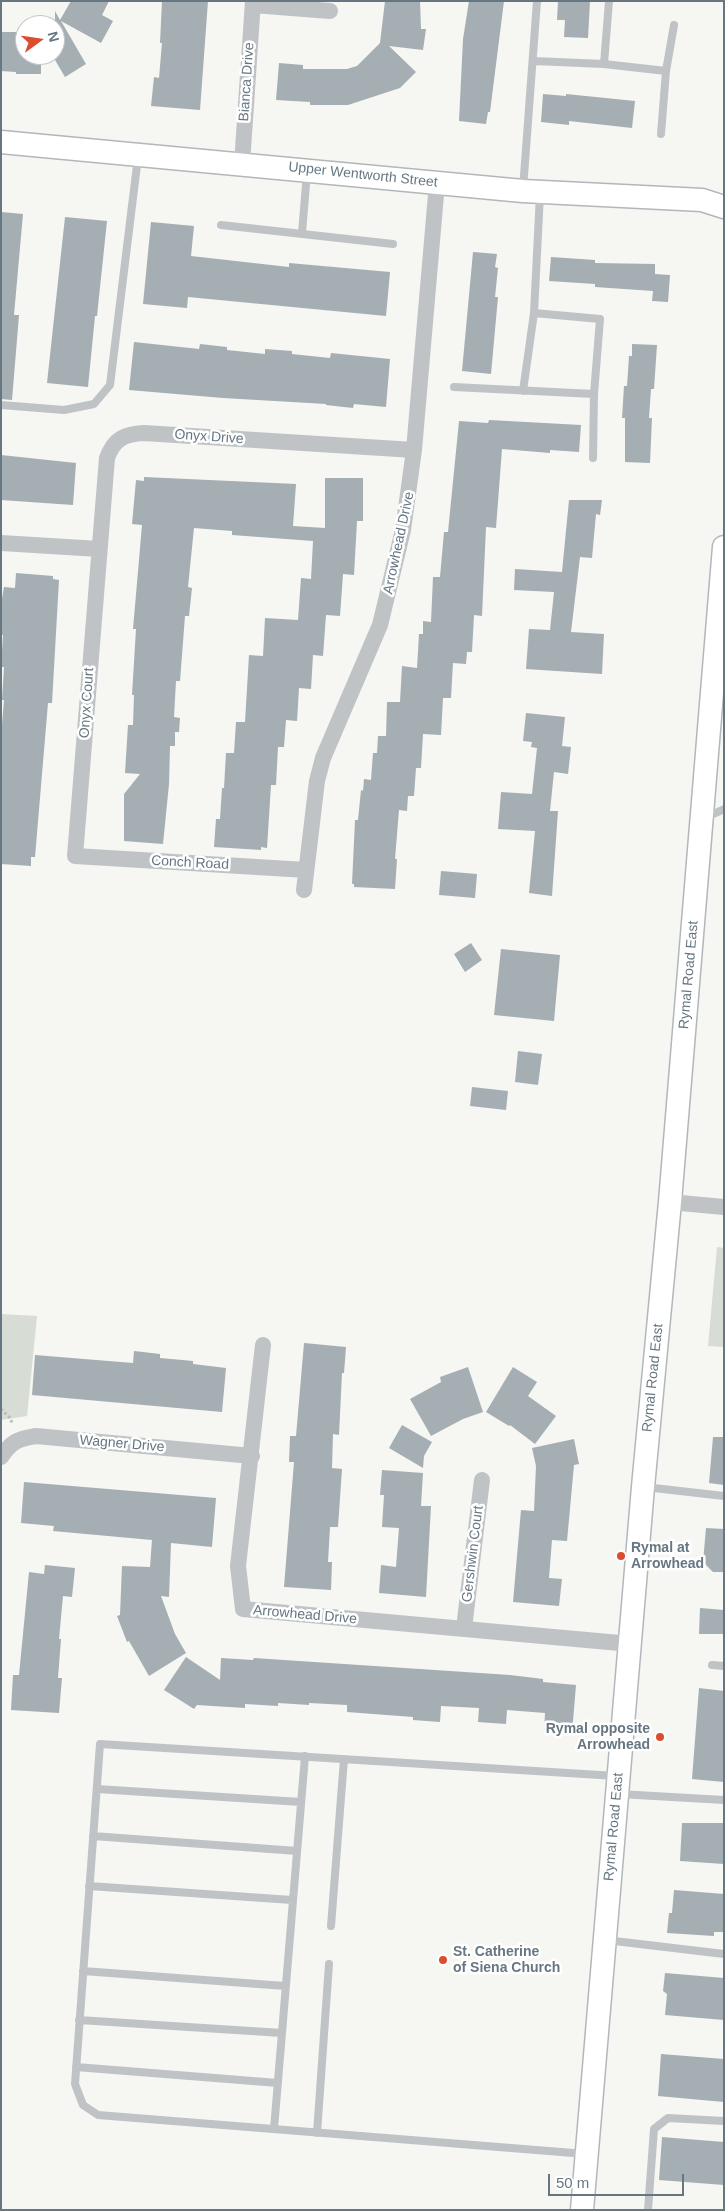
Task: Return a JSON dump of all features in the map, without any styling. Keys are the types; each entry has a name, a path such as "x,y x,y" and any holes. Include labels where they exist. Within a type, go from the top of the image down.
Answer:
{"main road":[{"name":"Upper Wentworth Street","path":"1,142 532,191 719,203"},
{"name":"Rymal Road East","path":"582,2210 643,1487 670,1202 701,819 721,612 724,547"}],"street":[{"path":"253,3 330,11"},
{"name":"Bianca Drive","path":"242,164 253,3"},
{"name":"Arrowhead Drive","path":"304,890 317,781 323,758 382,616 403,530 414,450 437,182"},
{"name":"Onyx Drive","path":"99,549 107,458 115,442 125,435 144,433 414,450"},
{"path":"1,543 99,549"},
{"name":"Onyx Court","path":"75,856 99,549"},
{"name":"Conch Road","path":"75,856 306,870"},
{"path":"670,1202 724,1207"},
{"name":"Arrowhead Drive","path":"263,1345 252,1456 238,1566 243,1609 631,1644"},
{"name":"Wagner Drive","path":"1,1457 19,1438 36,1436 252,1456"},
{"name":"Gershwin Court","path":"464,1628 482,1480"}],"lane":[{"path":"523,391 534,313 532,191 537,1"},
{"path":"604,64 609,1"},
{"path":"661,134 666,72 674,25"},
{"path":"534,61 604,64 666,72"},
{"path":"1,405 64,410 94,404 110,385 138,155"},
{"path":"302,233 307,170"},
{"path":"221,225 393,244"},
{"path":"534,313 600,319 594,394 593,458"},
{"path":"454,387 594,394"},
{"path":"701,819 724,809"},
{"path":"643,1487 724,1496"},
{"path":"712,1665 724,1666"},
{"path":"586,2154 98,2115 83,2105 74,2084 100,1744 344,1759 618,1785 724,1800"},
{"path":"274,2129 305,1756"},
{"path":"331,1926 344,1759"},
{"path":"97,1789 301,1802"},
{"path":"93,1836 297,1851"},
{"path":"89,1886 292,1900"},
{"path":"604,1940 724,1954"},
{"path":"317,2132 329,1964"},
{"path":"83,1971 286,1986"},
{"path":"79,2020 282,2033"},
{"path":"76,2068 278,2083"},
{"path":"648,2210 654,2129 668,2118 724,2121"}],"shaded area":[{"path":"717,1247 724,1248 724,1347 708,1346"},
{"path":"1,1314 37,1316 27,1416 1,1420"}],"building":[{"path":"71,1 109,1 102,15 113,21 101,43 65,23 65,15 63,15"},
{"path":"162,1 208,1 200,110 151,106 154,77 159,78 162,43 160,43"},
{"path":"385,1 420,1 421,29 426,29 423,50 389,46 416,72 400,88 348,105 310,105 310,102 276,100 279,63 303,65 303,69 347,69 357,66 380,43"},
{"path":"469,1 504,1 490,112 488,112 486,124 459,121 463,39"},
{"path":"558,1 590,1 588,38 564,37 565,20 557,20"},
{"path":"65,28 86,64 65,77 58,65 65,65"},
{"path":"1,32 15,32 15,65 41,65 41,74 16,74 16,72 1,71"},
{"path":"543,94 566,96 566,94 635,101 632,128 569,121 569,125 541,122"},
{"path":"1,212 23,214 14,315 19,315 12,400 1,399"},
{"path":"65,217 107,221 88,387 47,383"},
{"path":"151,222 194,226 191,256 289,267 289,263 390,272 386,316 188,297 187,308 143,304"},
{"path":"473,252 497,254 495,267 498,268 495,297 498,297 491,374 462,371"},
{"path":"551,257 595,260 595,263 655,264 655,274 670,275 668,302 652,301 653,291 595,287 595,284 549,281"},
{"path":"134,342 199,349 200,344 227,347 227,350 265,354 265,349 292,351 292,354 330,358 331,353 390,359 386,407 354,404 353,408 326,404 129,390"},
{"path":"632,344 657,345 654,389 651,389 649,418 652,418 650,463 625,462 625,418 622,418 624,386 627,386 629,356 632,356"},
{"path":"489,420 581,425 579,452 550,450 550,453 502,449 496,528 486,527 482,616 474,615 472,652 467,652 466,664 453,663 451,698 443,698 441,735 423,734 421,768 416,768 414,796 408,796 407,811 399,810 395,859 397,859 395,889 354,887 354,884 352,884 355,820 358,820 364,779 371,780 373,753 377,753 378,736 386,736 387,702 400,702 402,666 417,668 419,634 423,634 423,621 431,622 433,577 440,577 444,532 448,532 459,421 488,423"},
{"path":"1,455 76,463 73,505 1,500"},
{"path":"144,477 296,484 293,526 325,528 325,478 363,478 363,521 357,521 354,575 343,574 340,616 326,615 323,656 313,655 311,689 299,688 297,721 286,720 284,747 278,747 276,785 271,785 267,848 261,847 261,850 214,847 216,819 220,819 222,788 224,788 226,753 234,753 236,722 245,722 249,655 263,656 265,618 298,620 301,578 311,579 313,541 232,535 232,531 194,528 188,587 192,588 189,616 185,616 180,681 176,681 174,717 180,718 179,732 175,732 175,746 170,746 169,784 163,844 124,841 124,794 140,774 125,773 128,725 133,725 134,695 132,695 136,629 133,629 142,525 132,524 136,480 144,481"},
{"path":"569,500 602,500 600,515 596,514 592,558 580,557 571,632 604,634 602,674 526,669 529,629 550,630 554,592 514,590 515,569 562,572"},
{"path":"16,573 53,576 53,579 59,580 52,703 48,703 35,857 31,857 31,866 1,864 1,737 4,667 1,667 3,635 1,635 1,604 4,587 15,588"},
{"path":"526,713 565,717 562,746 571,747 568,774 554,772 550,811 558,811 552,896 529,893 535,831 498,829 501,792 532,794 537,748 531,747 532,742 523,741"},
{"path":"441,871 477,874 475,898 439,895"},
{"path":"471,943 482,960 465,972 454,954"},
{"path":"501,949 560,955 554,1021 494,1015"},
{"path":"518,1051 542,1054 538,1085 515,1082"},
{"path":"472,1087 508,1091 506,1110 470,1106"},
{"path":"304,1343 346,1347 344,1373 342,1373 339,1435 333,1434 332,1468 342,1469 338,1527 330,1527 328,1562 332,1562 331,1590 284,1587 294,1462 289,1462 290,1436 296,1436"},
{"path":"134,1351 160,1354 160,1358 193,1361 193,1364 226,1368 222,1412 32,1395 35,1355 133,1363"},
{"path":"468,1367 483,1412 463,1419 431,1436 410,1399 441,1382 440,1377"},
{"path":"513,1367 537,1382 528,1396 556,1416 535,1444 510,1425 486,1412"},
{"path":"402,1425 432,1442 424,1456 423,1468 389,1448"},
{"path":"713,1437 724,1437 724,1485 709,1483"},
{"path":"574,1439 579,1464 574,1465 567,1541 552,1540 549,1578 562,1579 559,1606 513,1602 521,1510 534,1511 536,1466 532,1448"},
{"path":"382,1470 423,1473 421,1506 431,1506 426,1597 379,1593 381,1565 396,1567 399,1528 382,1527 384,1495 380,1495"},
{"path":"24,1482 216,1498 212,1547 171,1543 169,1597 161,1596 175,1634 186,1653 149,1676 129,1641 127,1642 117,1616 120,1615 122,1566 150,1567 152,1540 53,1531 54,1526 21,1523"},
{"path":"706,1528 724,1529 723,1572 713,1572 703,1562"},
{"path":"45,1565 75,1568 72,1597 63,1596 59,1639 61,1639 58,1678 62,1678 59,1713 11,1710 13,1675 19,1675 29,1572 44,1574"},
{"path":"700,1608 724,1610 724,1634 699,1634"},
{"path":"186,1657 220,1680 221,1658 253,1660 254,1658 510,1675 543,1679 543,1682 576,1685 572,1733 544,1731 545,1713 507,1710 506,1724 478,1722 479,1708 441,1706 440,1722 413,1720 413,1717 347,1712 347,1705 278,1703 278,1706 245,1704 245,1708 197,1705 194,1709 164,1690"},
{"path":"699,1688 724,1691 724,1782 692,1779"},
{"path":"682,1823 724,1823 724,1864 680,1861"},
{"path":"674,1890 724,1894 724,1932 714,1932 714,1936 667,1933 669,1913 672,1913"},
{"path":"665,1973 724,1978 724,2020 665,2015 667,1994 663,1991"},
{"path":"661,2054 724,2059 724,2102 658,2096"},
{"path":"662,2137 724,2142 724,2185 659,2180"}],"place":[{"name":"Rymal at Arrowhead","path":"621,1556"},
{"name":"Rymal opposite Arrowhead","path":"660,1737"},
{"name":"St. Catherine of Siena Church","path":"443,1960"}]}
